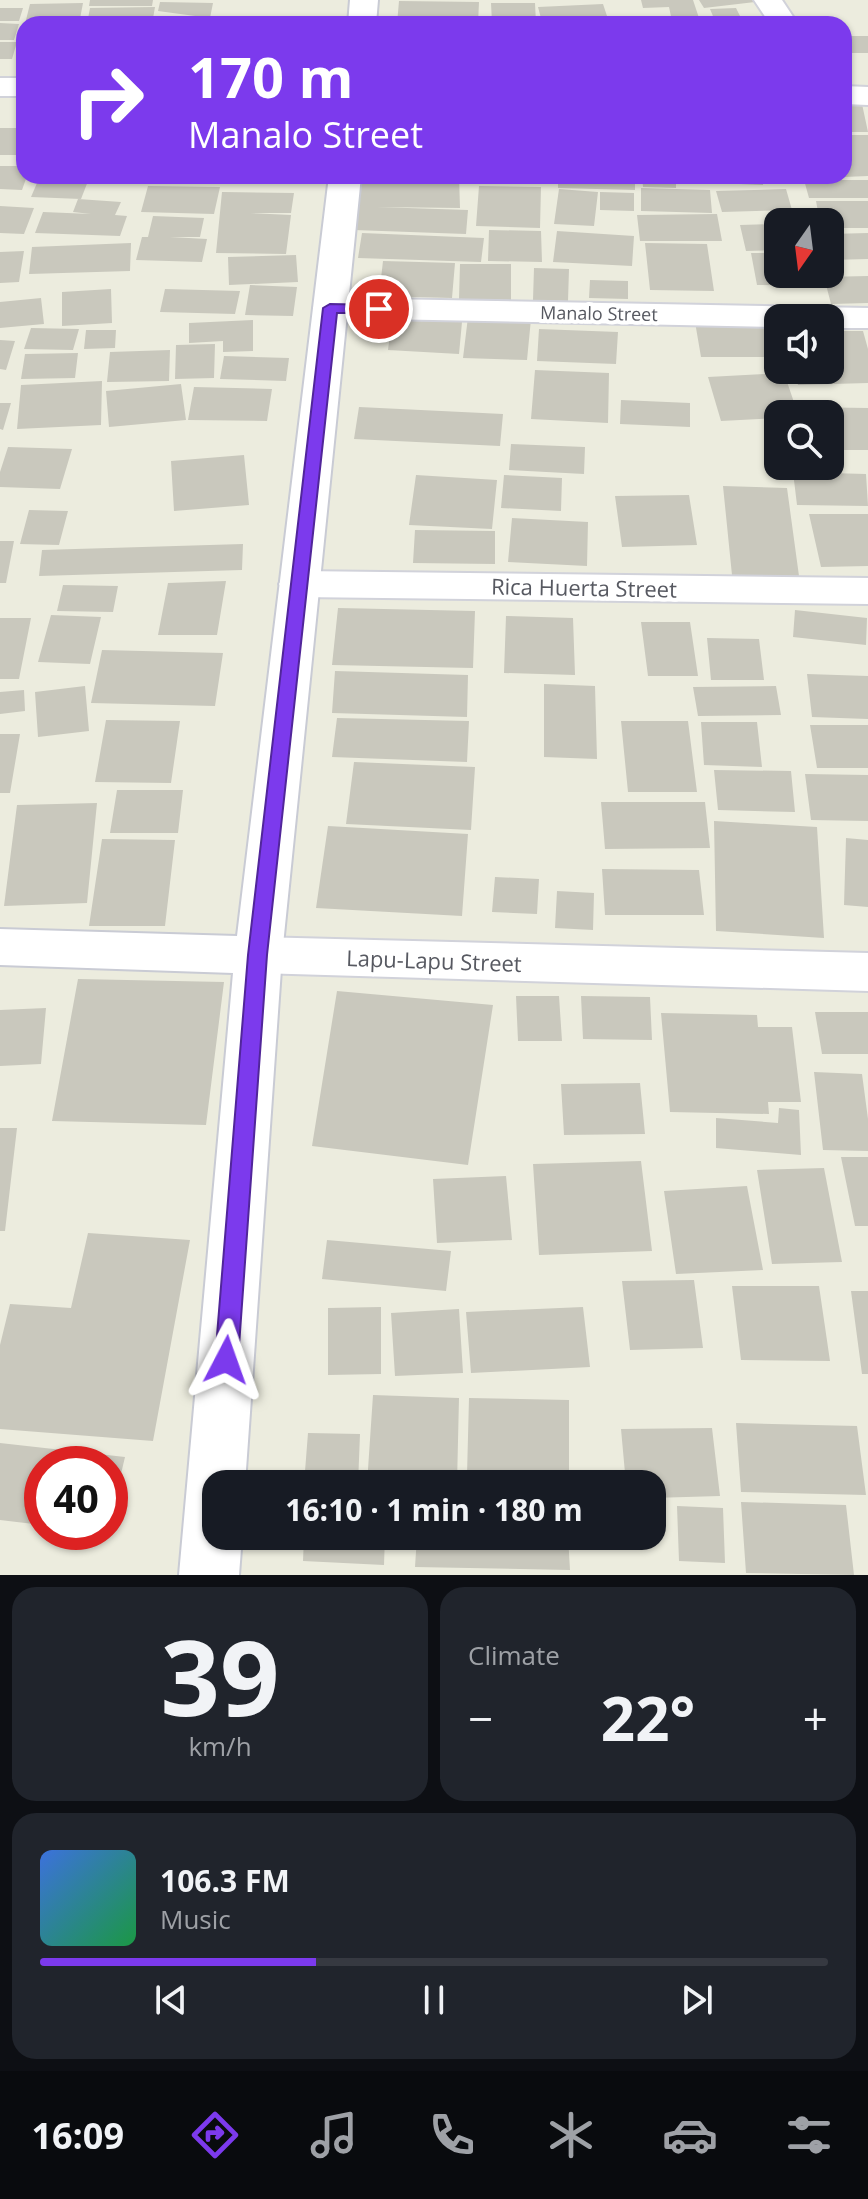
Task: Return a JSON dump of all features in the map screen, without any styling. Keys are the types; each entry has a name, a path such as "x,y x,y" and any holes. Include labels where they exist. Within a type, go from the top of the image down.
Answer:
{"street":[{"path":"217,1470 258,955 344,184"},
{"name":"Manalo Street","path":"330,308 868,318"},
{"name":"Rica Huerta Street","path":"299,584 868,591"},
{"name":"Lapu-Lapu Street","path":"0,947 868,972"},
{"path":"209,1575 211,1550"}],"building":[{"path":"90,0 153,0 152,6 89,6"},
{"path":"641,0 693,0 698,16 671,16 669,7 643,8"},
{"path":"699,0 755,0 755,2 704,8"},
{"path":"399,1 479,2 478,16 398,16"},
{"path":"160,2 213,3 210,16 158,11"},
{"path":"83,3 81,16 27,16 30,4"},
{"path":"491,3 535,3 536,16 492,16"},
{"path":"603,4 607,16 540,16 538,7"},
{"path":"155,7 153,16 88,16 90,8"},
{"path":"0,8 23,8 16,21 0,21"},
{"path":"736,8 740,16 713,16 710,9"},
{"path":"0,23 16,24 14,40 0,40"},
{"path":"852,36 868,36 868,53 852,53"},
{"path":"0,42 16,42 12,59 0,59"},
{"path":"852,104 862,104 868,132 852,132"},
{"path":"0,128 16,128 16,155 0,155"},
{"path":"852,135 868,135 868,176 852,177"},
{"path":"0,166 16,166 16,184 24,184 22,190 0,189"},
{"path":"852,180 868,180 868,198 809,198 805,184 852,184"},
{"path":"37,184 87,184 81,199 31,197"},
{"path":"359,184 459,184 460,208 377,207 468,210 466,234 354,230"},
{"path":"558,184 635,184 635,190 558,188"},
{"path":"643,184 676,184 676,188 643,187"},
{"path":"148,186 220,187 214,214 141,212"},
{"path":"479,186 541,187 540,228 476,226"},
{"path":"641,188 710,190 712,213 641,211"},
{"path":"559,189 598,192 594,226 554,224"},
{"path":"786,189 791,208 722,212 716,191"},
{"path":"222,192 294,193 291,213 250,213 291,215 286,254 216,253"},
{"path":"600,192 634,193 634,211 600,210"},
{"path":"78,199 121,202 115,215 127,216 120,236 35,233 43,212 91,214 73,212"},
{"path":"816,201 868,201 868,228 844,228 844,208 817,208"},
{"path":"0,206 34,208 24,234 0,233"},
{"path":"717,214 722,241 640,241 637,215"},
{"path":"153,216 204,218 200,237 170,237 207,239 202,262 136,260 142,237 148,237"},
{"path":"764,224 764,250 746,251 740,225"},
{"path":"489,230 541,231 542,262 488,261"},
{"path":"557,231 634,236 632,266 553,262"},
{"path":"362,233 484,238 481,262 358,258"},
{"path":"868,233 868,259 844,260 844,234"},
{"path":"131,243 130,271 29,274 32,247"},
{"path":"645,243 707,244 714,291 650,290"},
{"path":"24,251 19,282 0,283 0,252"},
{"path":"751,253 764,253 764,285 757,285"},
{"path":"296,255 298,282 229,285 228,257"},
{"path":"383,261 455,263 452,298 379,296"},
{"path":"460,264 511,264 511,300 459,299"},
{"path":"534,268 569,269 568,301 533,300"},
{"path":"868,276 868,303 831,304 827,288 844,288 844,277"},
{"path":"590,280 628,281 628,299 589,298"},
{"path":"250,285 297,287 293,316 245,315"},
{"path":"111,289 112,323 62,326 62,292"},
{"path":"165,289 240,291 235,314 160,312"},
{"path":"41,298 44,324 0,328 0,302"},
{"path":"468,317 531,319 527,360 463,358"},
{"path":"392,318 462,322 459,354 388,350"},
{"path":"253,320 253,351 223,352 223,341 189,343 189,323"},
{"path":"695,322 764,322 764,357 701,357"},
{"path":"31,328 79,329 73,350 24,349"},
{"path":"539,329 618,332 616,364 537,361"},
{"path":"86,330 116,330 115,348 84,349"},
{"path":"844,331 863,331 868,349 868,383 844,384"},
{"path":"0,340 15,341 6,370 0,369"},
{"path":"215,344 214,378 175,379 176,345"},
{"path":"170,350 169,381 107,382 110,352"},
{"path":"78,353 75,378 21,379 25,354"},
{"path":"224,356 289,358 286,381 220,379"},
{"path":"535,370 609,373 608,423 531,419"},
{"path":"764,374 764,384 788,384 793,400 764,400 764,419 721,421 708,377"},
{"path":"102,381 101,425 17,429 21,385"},
{"path":"181,384 186,420 109,427 106,391"},
{"path":"194,387 272,389 267,421 188,420"},
{"path":"621,400 690,403 690,427 620,424"},
{"path":"0,403 11,403 3,430 0,429"},
{"path":"359,407 503,414 500,446 354,439"},
{"path":"844,408 868,408 868,450 844,450"},
{"path":"511,444 585,447 584,474 509,470"},
{"path":"8,447 72,449 60,489 0,487 0,472"},
{"path":"244,455 249,505 174,511 171,461"},
{"path":"844,473 866,474 868,506 797,505 794,480 844,480"},
{"path":"416,475 497,480 492,529 409,525"},
{"path":"504,475 562,478 561,511 501,508"},
{"path":"723,486 787,488 799,576 732,575"},
{"path":"689,495 697,545 622,547 615,496"},
{"path":"29,510 68,511 59,545 20,544"},
{"path":"809,514 868,514 868,566 821,567"},
{"path":"512,518 588,522 587,566 508,562"},
{"path":"415,530 495,531 495,564 413,563"},
{"path":"0,541 14,541 6,583 0,583"},
{"path":"243,544 242,570 39,576 42,550"},
{"path":"226,581 217,635 158,635 168,583"},
{"path":"63,585 118,586 113,612 57,611"},
{"path":"338,608 475,611 473,668 332,665"},
{"path":"795,610 867,618 866,645 793,637"},
{"path":"51,615 101,617 90,664 38,662"},
{"path":"506,616 573,618 575,675 504,673"},
{"path":"0,618 31,618 19,679 0,679"},
{"path":"641,622 690,622 698,676 648,676"},
{"path":"707,638 759,639 764,680 711,680"},
{"path":"102,650 223,653 215,706 91,703"},
{"path":"335,671 468,675 467,717 332,713"},
{"path":"807,674 868,676 868,719 812,717"},
{"path":"544,684 595,686 597,759 544,757"},
{"path":"85,686 89,731 38,737 35,692"},
{"path":"776,686 781,715 698,716 693,687"},
{"path":"24,690 25,711 0,714 0,692"},
{"path":"337,718 469,721 467,762 332,757"},
{"path":"106,720 180,721 171,783 95,782"},
{"path":"621,721 688,721 697,792 628,792"},
{"path":"701,722 757,722 762,767 704,765"},
{"path":"810,725 868,725 868,768 817,768"},
{"path":"0,734 20,734 10,793 0,793"},
{"path":"354,762 475,767 471,830 346,824"},
{"path":"714,770 791,771 795,812 718,810"},
{"path":"805,774 868,775 868,821 811,820"},
{"path":"117,790 183,790 178,833 110,833"},
{"path":"601,802 705,802 710,848 605,849"},
{"path":"97,803 87,903 4,906 17,805"},
{"path":"714,821 817,827 824,938 716,931"},
{"path":"328,826 468,834 462,916 316,908"},
{"path":"846,838 868,840 868,907 844,905"},
{"path":"102,839 175,840 165,926 89,926"},
{"path":"602,869 699,870 704,915 605,915"},
{"path":"495,877 539,879 537,914 492,912"},
{"path":"557,891 594,893 593,930 555,928"},
{"path":"78,979 224,982 206,1125 52,1121"},
{"path":"337,991 493,1005 468,1165 312,1146"},
{"path":"516,996 559,996 562,1041 518,1041"},
{"path":"581,996 650,997 652,1040 583,1039"},
{"path":"46,1008 41,1064 0,1066 0,1010"},
{"path":"815,1012 868,1012 868,1054 822,1054"},
{"path":"661,1013 757,1015 758,1027 792,1027 801,1102 768,1102 769,1114 670,1112"},
{"path":"814,1072 862,1074 868,1119 868,1151 823,1150"},
{"path":"640,1083 645,1134 564,1135 561,1084"},
{"path":"779,1108 799,1110 801,1155 716,1148 716,1118 778,1123"},
{"path":"0,1128 17,1128 5,1231 0,1231"},
{"path":"841,1157 868,1157 868,1226 855,1226"},
{"path":"641,1161 652,1251 539,1255 533,1164"},
{"path":"824,1168 842,1262 772,1264 757,1170"},
{"path":"506,1176 512,1240 437,1243 433,1179"},
{"path":"747,1186 763,1270 676,1274 664,1191"},
{"path":"88,1233 190,1240 153,1441 0,1429 0,1345 10,1304 71,1308"},
{"path":"327,1240 451,1251 446,1291 322,1279"},
{"path":"694,1280 703,1348 630,1350 622,1281"},
{"path":"732,1286 819,1286 830,1361 741,1360"},
{"path":"851,1291 868,1291 868,1374 862,1374"},
{"path":"381,1307 381,1374 328,1375 328,1308"},
{"path":"583,1307 590,1367 471,1373 466,1312"},
{"path":"459,1309 463,1373 395,1376 391,1313"},
{"path":"373,1395 459,1398 457,1470 368,1470"},
{"path":"469,1398 569,1400 569,1470 467,1470"},
{"path":"736,1423 857,1426 866,1495 741,1492"},
{"path":"712,1428 720,1496 666,1498 666,1470 625,1470 621,1429"},
{"path":"308,1433 360,1434 359,1470 305,1470"},
{"path":"0,1443 27,1446 24,1446 24,1523 0,1520"},
{"path":"741,1502 846,1505 854,1575 746,1573"},
{"path":"677,1506 723,1508 725,1563 679,1561"},
{"path":"303,1550 385,1550 384,1565 303,1561"},
{"path":"416,1550 569,1550 570,1570 415,1567"}],"route":[{"path":"226,1360 258,955 330,308 379,309"}]}
